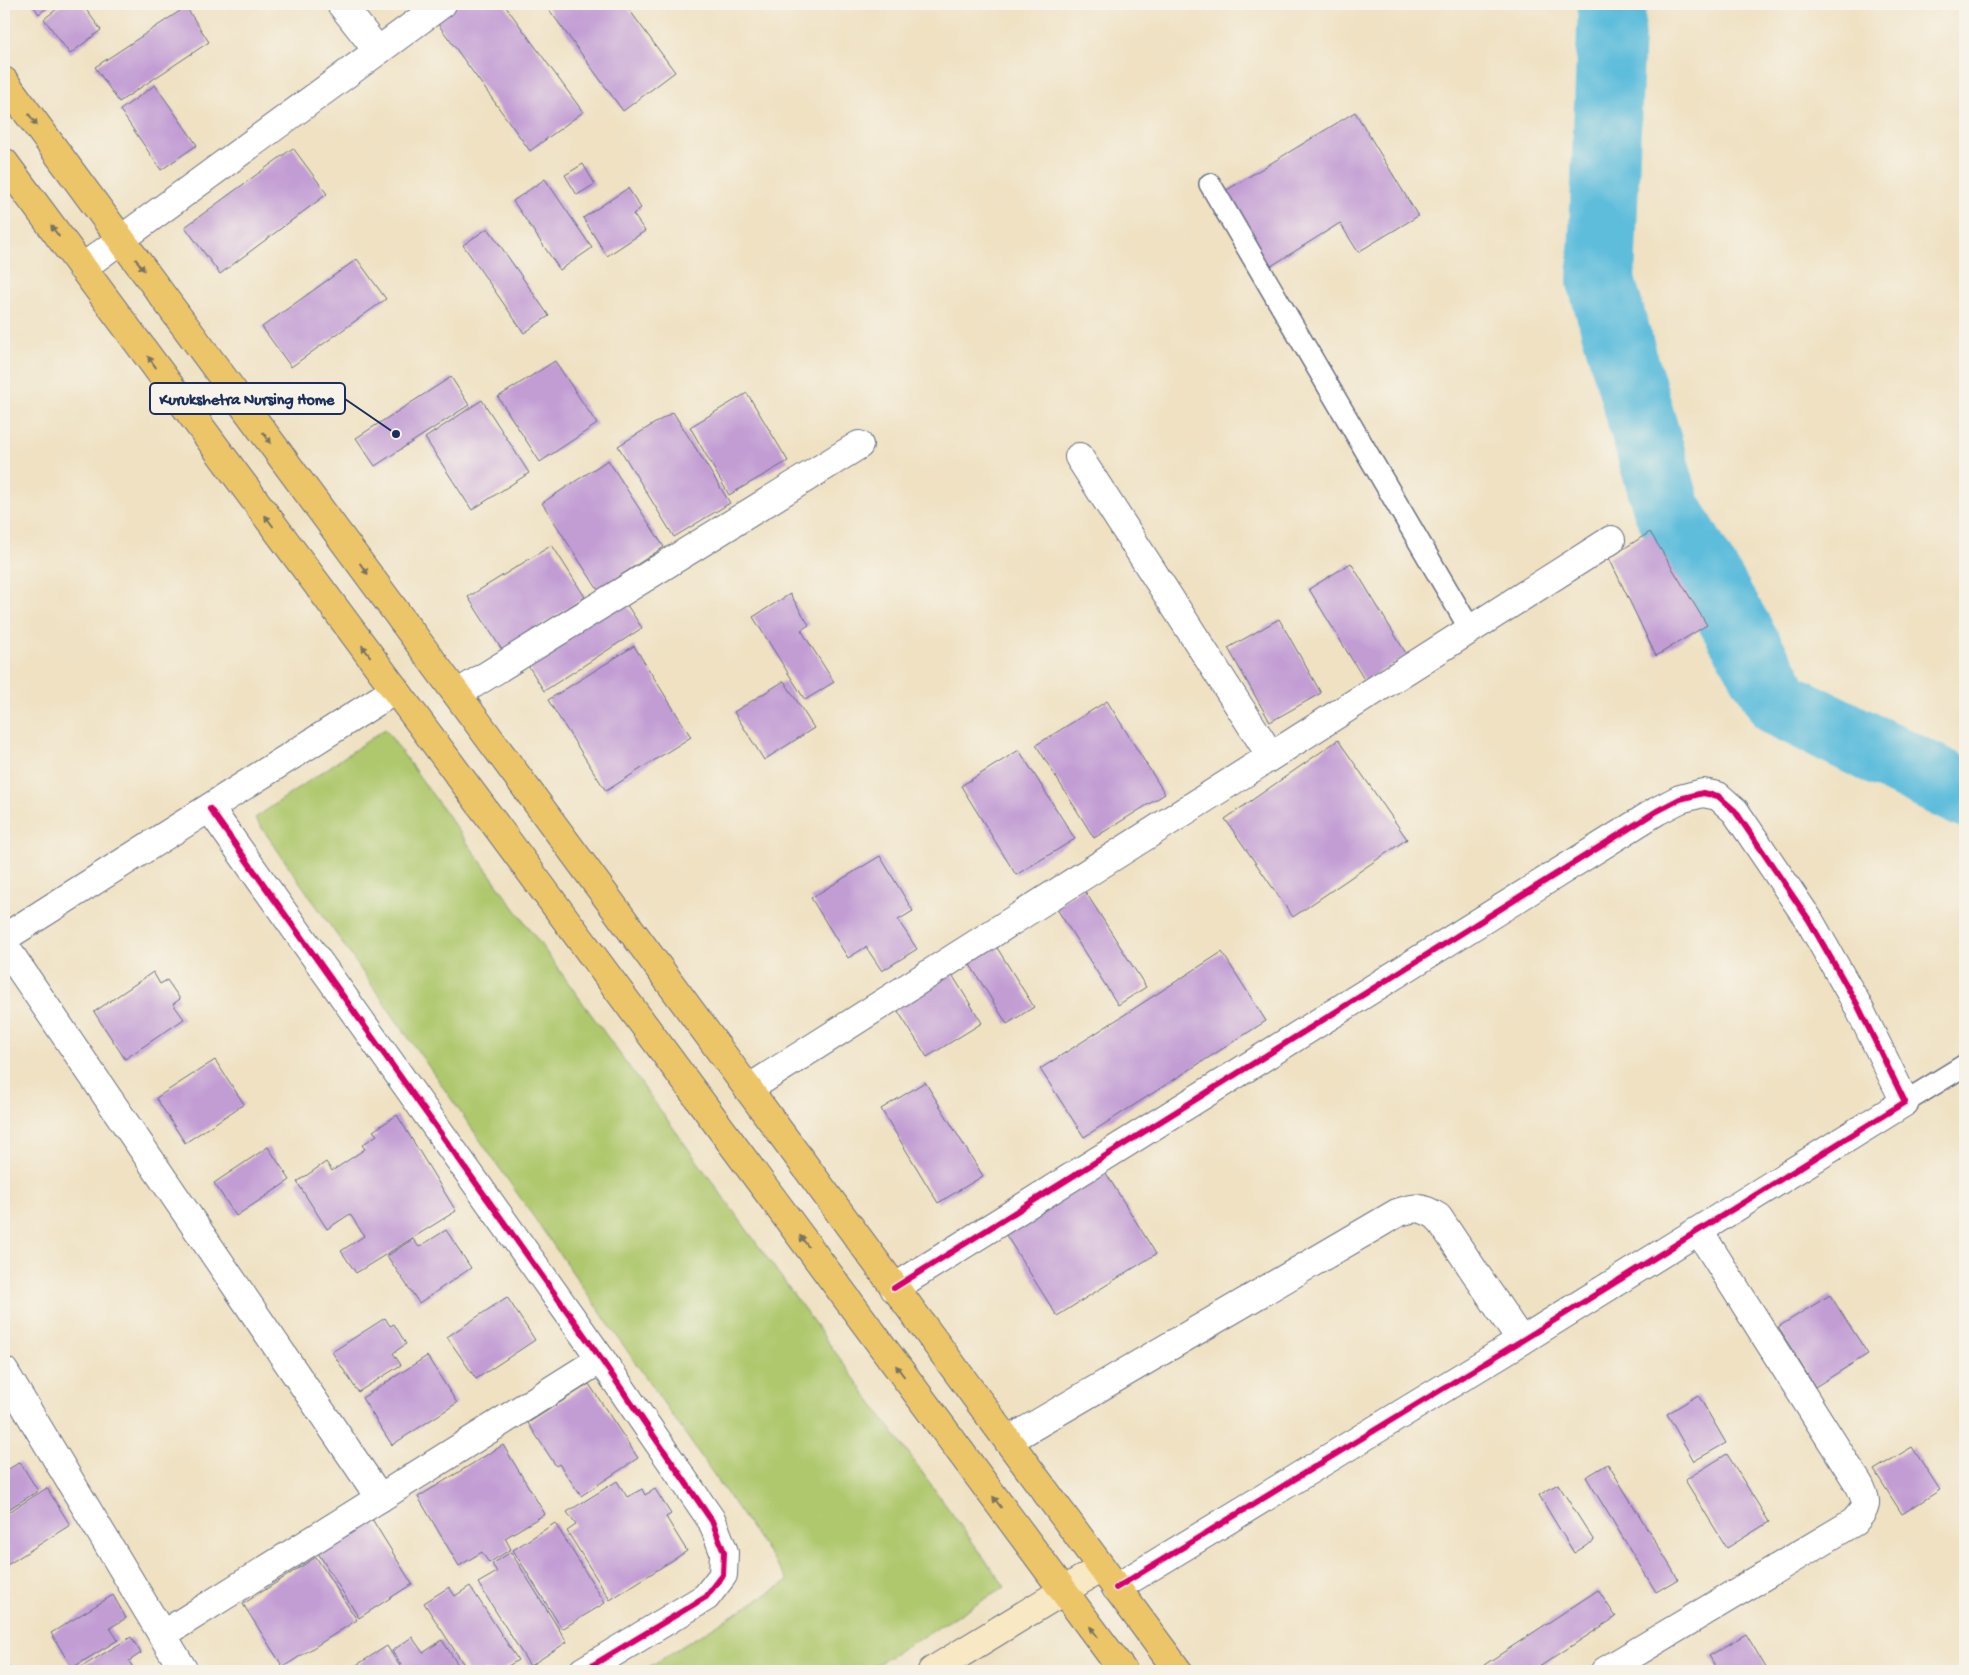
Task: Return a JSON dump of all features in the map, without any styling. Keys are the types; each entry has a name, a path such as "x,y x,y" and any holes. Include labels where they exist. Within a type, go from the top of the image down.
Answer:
{"main road":[{"path":"4,81 1178,1671"},
{"path":"4,162 1123,1671"}],"street":[{"path":"341,4 378,51"},
{"path":"82,268 442,4"},
{"path":"457,694 859,445"},
{"path":"1079,457 1271,756"},
{"path":"748,1089 1611,540"},
{"path":"4,938 395,690"},
{"path":"894,1288 1657,811 1680,799 1703,793 1718,796 1735,811 1809,920 1857,1004 1905,1102 1521,1341 1108,1578 1064,1591 932,1671"},
{"path":"210,809 601,1359 712,1521 724,1552 723,1574 706,1597 583,1671"},
{"path":"4,945 380,1498"},
{"path":"1008,1441 1397,1213 1410,1208 1425,1208 1438,1218 1521,1341"},
{"path":"1605,1671 1854,1522 1863,1511 1866,1500 1860,1486 1699,1231"},
{"path":"162,1635 601,1359"},
{"path":"4,1372 184,1671"}],"lane":[{"path":"1210,184 1470,629"},
{"path":"1905,1102 1965,1065"}],"green space":[{"path":"385,729 1005,1587 866,1671 642,1671 788,1581 255,818"}],"building":[{"path":"32,4 52,4 39,14"},
{"path":"63,4 82,4 101,30 70,54 44,19"},
{"path":"451,4 504,4 583,112 530,151 433,17"},
{"path":"545,4 625,4 675,72 623,111"},
{"path":"186,7 209,42 119,102 95,67"},
{"path":"155,85 197,145 161,170 120,110"},
{"path":"1355,112 1418,216 1358,252 1340,223 1268,268 1222,193"},
{"path":"293,148 327,194 220,274 185,227"},
{"path":"583,164 595,184 577,195 565,175"},
{"path":"545,179 592,248 560,270 513,201"},
{"path":"628,188 641,208 633,214 645,231 607,256 583,218"},
{"path":"488,228 549,316 524,333 463,245"},
{"path":"357,259 386,299 291,367 262,327"},
{"path":"555,361 597,424 540,462 498,397"},
{"path":"451,377 469,405 375,466 356,438"},
{"path":"747,393 788,461 729,495 690,427"},
{"path":"482,400 529,473 472,510 425,438"},
{"path":"673,412 730,503 674,537 618,446"},
{"path":"608,460 664,547 598,590 542,503"},
{"path":"1650,532 1707,625 1656,656 1609,558"},
{"path":"552,545 585,597 502,650 468,597"},
{"path":"1351,563 1407,655 1365,681 1309,589"},
{"path":"790,594 809,625 801,630 834,682 805,700 753,617"},
{"path":"623,599 642,628 544,691 526,662"},
{"path":"1279,619 1321,693 1270,722 1228,648"},
{"path":"634,646 691,737 606,791 548,700"},
{"path":"784,681 814,728 764,760 734,712"},
{"path":"1107,701 1165,794 1094,838 1036,745"},
{"path":"1338,740 1407,839 1293,917 1225,819"},
{"path":"1019,750 1075,839 1016,875 961,786"},
{"path":"880,856 913,911 898,920 917,949 882,971 866,947 848,958 811,898"},
{"path":"1083,888 1146,987 1118,1005 1055,906"},
{"path":"994,943 1034,1007 1007,1024 967,960"},
{"path":"1222,952 1266,1021 1084,1137 1040,1069"},
{"path":"153,972 160,984 167,980 180,999 173,1004 184,1019 125,1059 94,1012"},
{"path":"951,973 982,1023 927,1057 896,1008"},
{"path":"215,1060 244,1104 185,1143 156,1098"},
{"path":"925,1082 983,1176 938,1203 881,1109"},
{"path":"397,1115 456,1211 356,1273 341,1251 364,1236 350,1214 327,1229 297,1182 326,1162 332,1171 365,1149 362,1145 377,1135 373,1131"},
{"path":"268,1147 290,1180 236,1216 214,1183"},
{"path":"1104,1170 1156,1254 1057,1316 1004,1232"},
{"path":"446,1230 471,1268 419,1303 387,1256 413,1239 419,1247"},
{"path":"1830,1295 1868,1354 1815,1387 1778,1327"},
{"path":"507,1297 535,1340 476,1379 447,1337"},
{"path":"385,1318 390,1326 394,1324 406,1344 393,1353 401,1365 358,1392 332,1352"},
{"path":"427,1356 457,1403 392,1445 362,1398"},
{"path":"589,1384 638,1458 581,1496 559,1464 556,1466 528,1423"},
{"path":"1698,1395 1726,1443 1694,1461 1667,1414"},
{"path":"503,1445 545,1514 505,1538 511,1549 489,1563 482,1552 459,1566 418,1497"},
{"path":"1912,1447 1940,1490 1902,1514 1874,1470"},
{"path":"1727,1454 1769,1522 1727,1548 1685,1480"},
{"path":"20,1462 38,1491 4,1512 4,1472"},
{"path":"1608,1464 1678,1579 1656,1592 1586,1477"},
{"path":"617,1481 627,1497 642,1489 645,1495 655,1489 671,1514 666,1517 687,1551 610,1600 567,1531 576,1525 567,1512"},
{"path":"1558,1484 1594,1541 1574,1553 1539,1495"},
{"path":"47,1488 70,1525 4,1567 4,1515"},
{"path":"372,1519 412,1584 359,1618 318,1553"},
{"path":"555,1523 605,1603 562,1629 513,1550"},
{"path":"511,1552 567,1642 530,1666 478,1583 497,1572 492,1564"},
{"path":"316,1557 357,1620 283,1667 243,1604"},
{"path":"470,1586 518,1660 500,1671 468,1671 424,1603 449,1587 455,1596"},
{"path":"1598,1590 1616,1617 1533,1671 1489,1671 1484,1665"},
{"path":"113,1595 126,1618 110,1628 118,1640 72,1668 51,1633"},
{"path":"1746,1634 1768,1671 1719,1671 1709,1656"},
{"path":"131,1637 141,1653 129,1661 135,1671 75,1671"},
{"path":"412,1637 423,1653 442,1640 462,1671 405,1671 392,1651"},
{"path":"387,1646 403,1671 347,1671"},
{"path":"4,1659 11,1671 4,1671"},
{"path":"337,1665 341,1671 327,1671"}],"waterway":[{"path":"1612,4 1601,281 1667,508 1781,704 1965,794"}],"cycle path":[{"path":"894,1288 1657,811 1680,799 1703,793 1718,796 1735,811 1809,920 1857,1004 1905,1102 1521,1341 1116,1588"},
{"path":"210,809 601,1359 712,1521 724,1552 723,1575 706,1597 583,1671"}],"place":[{"name":"Kurukshetra Nursing Home","path":"396,434"}]}
